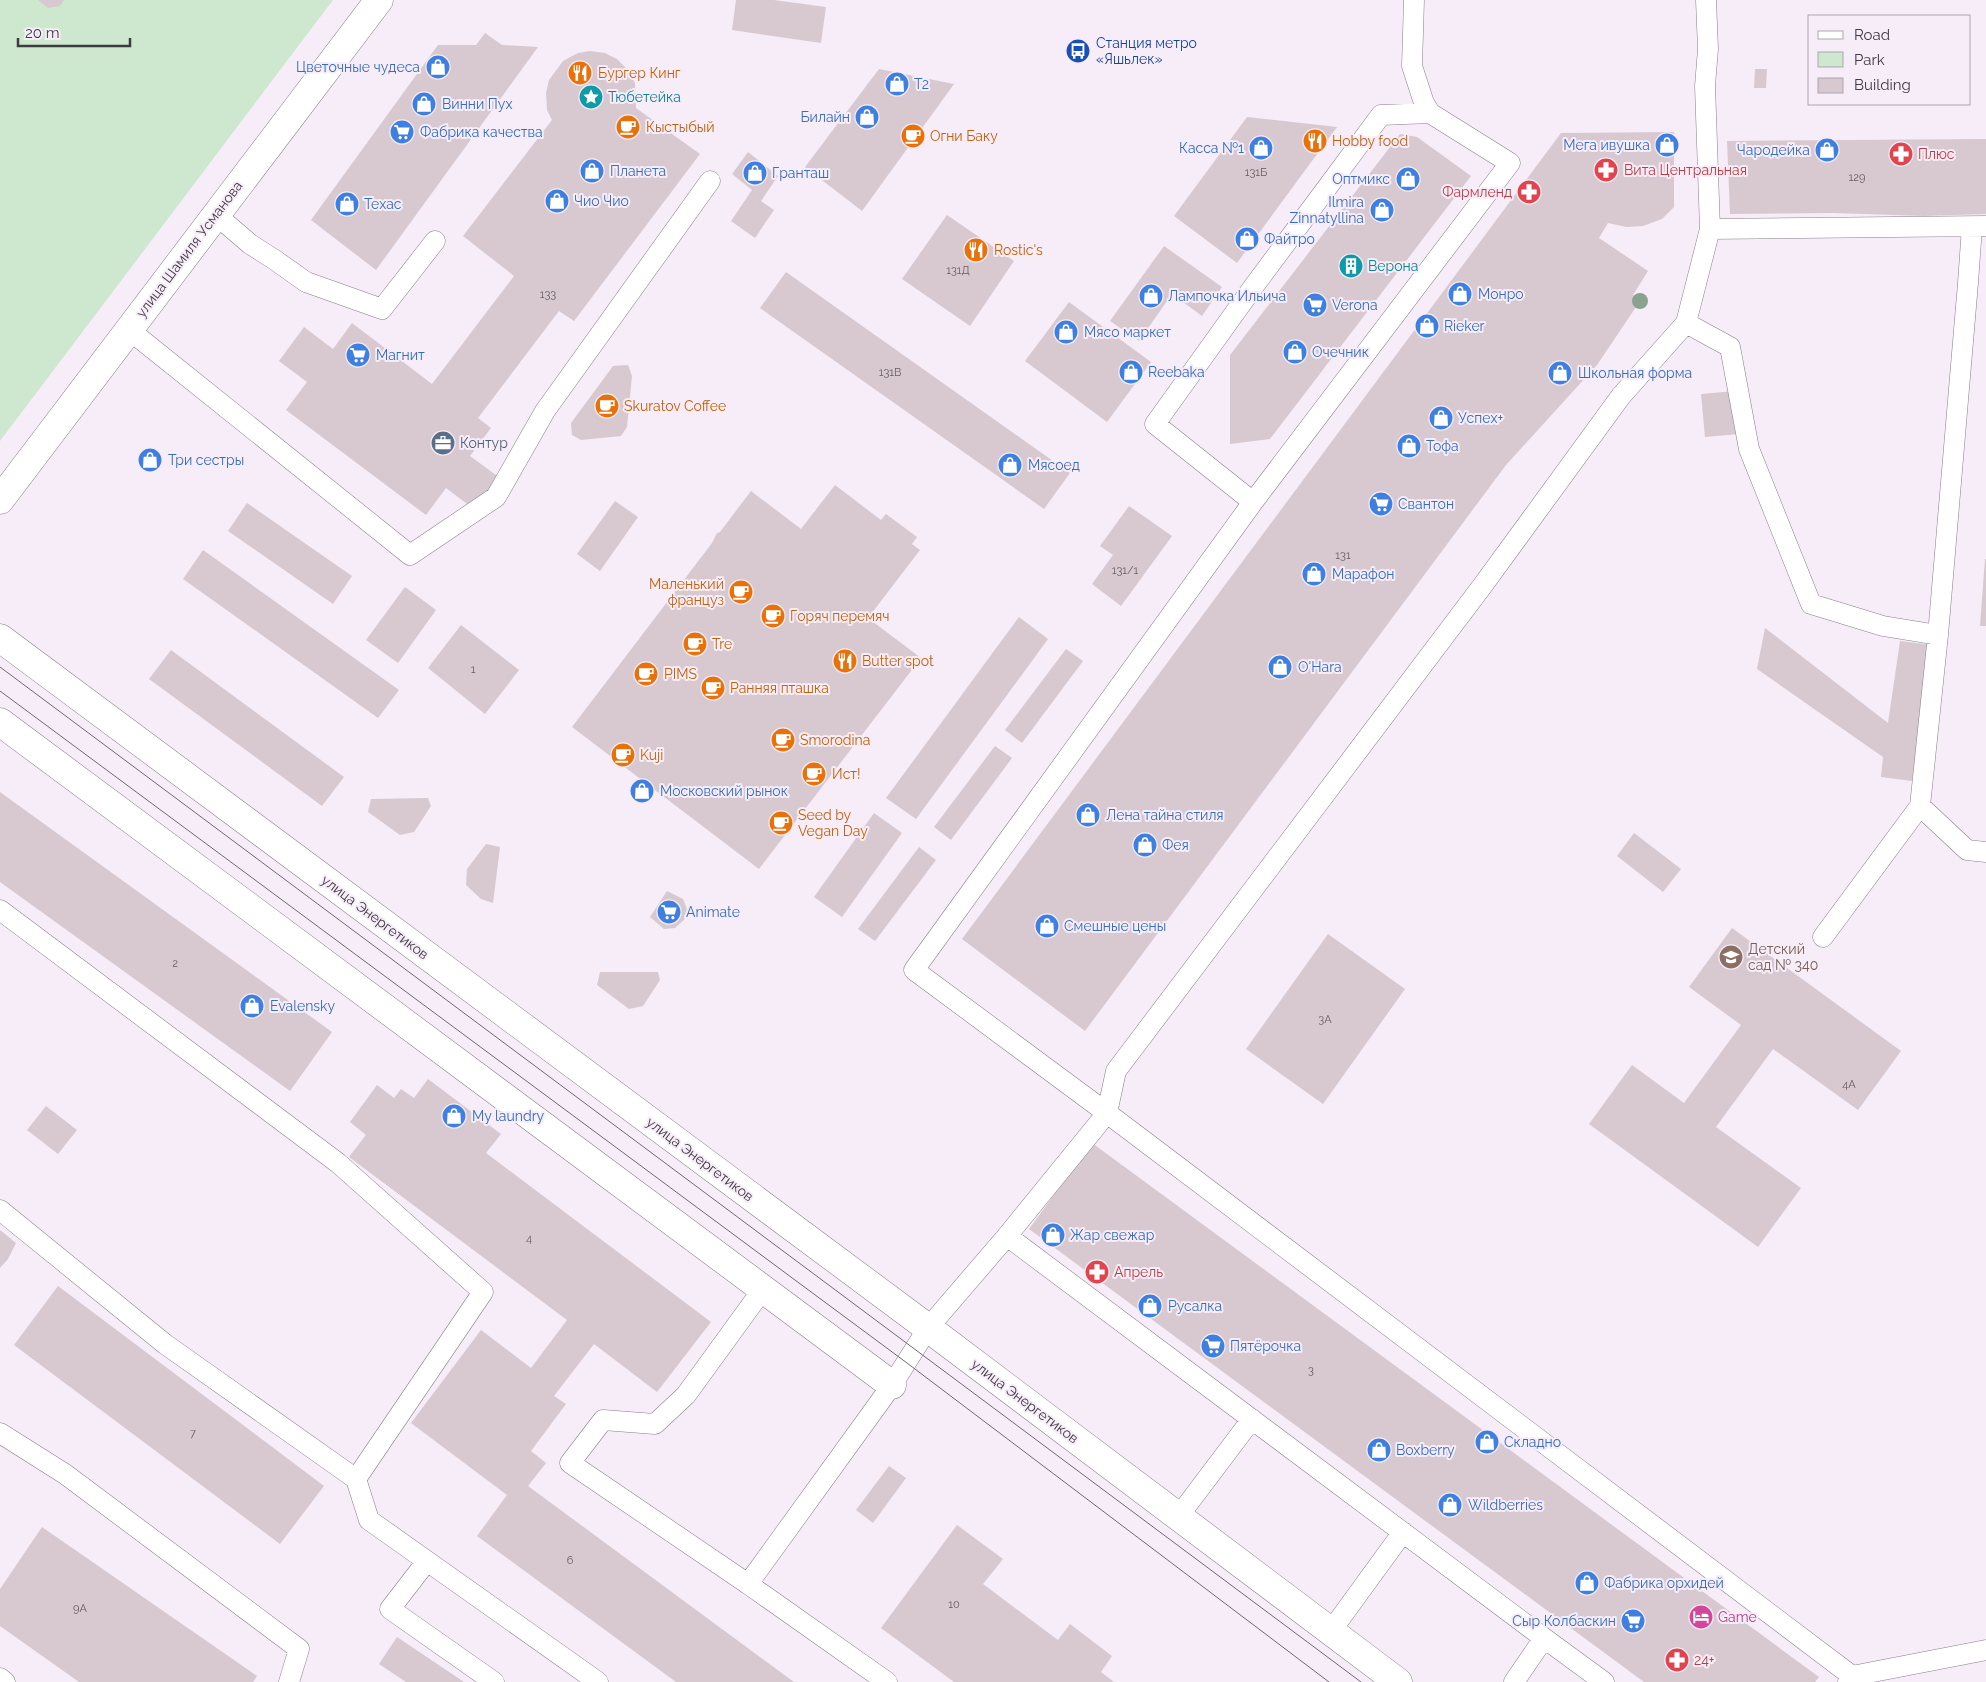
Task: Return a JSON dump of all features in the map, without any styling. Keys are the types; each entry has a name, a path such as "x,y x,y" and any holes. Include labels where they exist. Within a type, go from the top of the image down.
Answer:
{"street":[{"name":"улица Шамиля Усманова","path":"0,500 379,0"},
{"name":"улица Энергетиков","path":"0,638 928,1328 1398,1682"},
{"path":"0,722 892,1385"}],"lane":[{"path":"1414,0 1412,66 1424,103 1430,113 1510,162 1253,502 914,970 1107,1113 1850,1679 1986,1650"},
{"path":"748,1584 892,1385 928,1328 1007,1236 1107,1113 1116,1071 1477,593 1621,396 1686,323 1710,229 1705,86 1708,49 1706,0"},
{"path":"1253,502 1155,424 1254,286 1381,115 1430,113"},
{"path":"128,329 410,554 496,497 545,411 710,181"},
{"path":"215,214 250,244 306,282 382,309 434,242"},
{"path":"1710,229 1979,226 1968,283 1938,635 1920,806 1824,937"},
{"path":"1686,323 1730,348 1749,449 1811,604 1883,626 1938,635"},
{"path":"1920,806 1967,850 1986,852"},
{"path":"0,910 338,1163 483,1292 356,1479"},
{"path":"0,1210 165,1344 356,1479 369,1520 598,1682"},
{"path":"1007,1236 1604,1682"},
{"path":"763,1289 686,1395 655,1424 603,1420 570,1463 748,1584 887,1682"},
{"path":"1178,1517 1252,1419"},
{"path":"0,1433 65,1474 299,1649 289,1682"},
{"path":"1331,1631 1402,1532"},
{"path":"427,1561 390,1609 494,1682"},
{"path":"1514,1682 1544,1638"},
{"path":"0,1678 5,1682"}],"green space":[{"path":"0,0 333,0 0,441"}],"building":[{"path":"38,0 64,0 60,6 48,8"},
{"path":"736,0 774,0 826,7 821,43 732,30"},
{"path":"485,33 502,45 538,47 376,270 311,220 438,45 476,45"},
{"path":"590,51 605,53 617,59 628,70 635,83 636,108 700,154 574,321 559,311 478,418 491,428 470,456 500,478 475,510 446,488 426,515 286,410 307,382 279,361 304,327 333,349 352,323 432,384 514,276 463,236 552,120 547,110 546,93 549,80 563,61 578,53"},
{"path":"879,69 954,84 862,211 805,167"},
{"path":"1755,69 1767,69 1766,88 1754,88"},
{"path":"1247,117 1337,127 1237,263 1174,216"},
{"path":"1674,132 1674,207 1662,219 1643,226 1627,227 1608,223 1599,238 1648,271 1633,295 1640,301 1597,365 1506,465 1085,1031 962,939 1561,133"},
{"name":"Верона","path":"1400,134 1417,137 1471,176 1270,439 1230,444 1230,355"},
{"path":"1986,139 1986,214 1924,216 1834,213 1730,214 1727,141"},
{"path":"748,152 778,176 761,201 774,210 755,238 731,221 752,190 732,174"},
{"path":"947,215 1014,261 970,326 902,279"},
{"path":"1164,246 1222,287 1202,316 1172,294 1139,341 1110,321"},
{"path":"786,272 1070,473 1044,509 760,308"},
{"path":"1069,302 1151,362 1107,422 1025,361"},
{"path":"628,365 632,376 627,427 621,436 581,440 572,435 571,423 613,366"},
{"path":"1735,391 1739,434 1705,437 1701,394"},
{"path":"835,485 881,520 886,514 917,537 912,544 920,550 868,618 921,658 759,869 572,727 712,543 717,533 720,532 751,491 801,529"},
{"path":"615,501 638,517 600,571 577,554"},
{"path":"247,503 352,576 333,604 228,531"},
{"path":"1129,506 1172,536 1121,606 1092,584 1113,555 1100,546"},
{"path":"203,550 399,690 378,718 183,579"},
{"path":"1985,559 1986,626 1980,626"},
{"path":"405,587 436,610 398,663 366,640"},
{"path":"1019,617 1048,639 916,819 886,798"},
{"path":"461,625 519,670 485,714 428,668"},
{"path":"1765,628 1888,723 1900,641 1931,645 1912,781 1881,777 1883,757 1757,669"},
{"path":"1066,649 1083,661 1022,743 1005,730"},
{"path":"171,650 344,777 322,806 149,679"},
{"path":"995,746 1012,758 951,840 934,827"},
{"path":"0,792 332,1032 290,1091 0,882"},
{"path":"428,798 431,806 414,832 400,835 368,812 371,799"},
{"path":"874,813 902,833 842,917 814,897"},
{"path":"1634,833 1681,869 1663,892 1617,856"},
{"path":"486,844 500,847 493,903 481,899 466,885 467,869"},
{"path":"919,847 936,860 875,941 858,929"},
{"path":"667,891 683,899 687,909 684,920 675,928 664,929 650,917"},
{"path":"1732,928 1901,1051 1858,1110 1773,1049 1716,1127 1801,1188 1758,1247 1589,1124 1632,1065 1684,1103 1741,1025 1689,987"},
{"path":"1328,934 1405,989 1323,1104 1246,1049"},
{"path":"600,972 658,972 660,980 643,1006 629,1009 597,985"},
{"path":"428,1079 501,1134 486,1153 711,1322 657,1392 594,1344 554,1396 566,1404 531,1451 546,1463 528,1486 794,1682 676,1682 477,1536 507,1495 411,1423 481,1330 531,1368 567,1320 349,1157 366,1135 350,1122 377,1085 394,1098 401,1089 414,1098"},
{"path":"46,1106 77,1130 58,1154 27,1130"},
{"path":"1092,1143 1819,1677 1815,1682 1644,1682 1029,1229"},
{"path":"0,1230 16,1243 8,1259 0,1268"},
{"path":"58,1286 324,1486 280,1544 14,1345"},
{"path":"889,1466 906,1478 873,1523 856,1510"},
{"path":"957,1525 1003,1559 983,1584 1058,1640 1070,1624 1112,1656 1101,1672 1114,1682 954,1682 881,1628"},
{"path":"42,1527 257,1676 253,1682 79,1682 0,1626 0,1589"},
{"path":"397,1637 464,1682 406,1682 379,1664"}],"tram line":[{"path":"0,667 1361,1682"},
{"path":"0,691 907,1363 1329,1682"}],"place":[{"name":"Станция метро «Яшьлек»","path":"1078,51"},
{"name":"Цветочные чудеса","path":"438,67"},
{"name":"Бургер Кинг","path":"580,73"},
{"name":"Т2","path":"897,84"},
{"name":"Тюбетейка","path":"591,97"},
{"name":"Винни Пух","path":"424,104"},
{"name":"Билайн","path":"867,117"},
{"name":"Кыстыбый","path":"628,127"},
{"name":"Фабрика качества","path":"402,132"},
{"name":"Огни Баку","path":"913,136"},
{"name":"Hobby food","path":"1315,141"},
{"name":"Мега ивушка","path":"1667,145"},
{"name":"Касса №1","path":"1261,148"},
{"name":"Чародейка","path":"1827,150"},
{"name":"Плюс","path":"1901,154"},
{"name":"Вита Центральная","path":"1606,170"},
{"name":"Планета","path":"592,171"},
{"name":"Гранташ","path":"755,173"},
{"name":"Оптмикс","path":"1408,179"},
{"name":"Фармленд","path":"1529,192"},
{"name":"Чио Чио","path":"557,201"},
{"name":"Техас","path":"347,204"},
{"name":"Ilmira Zinnatyllina","path":"1382,210"},
{"name":"Файтро","path":"1247,239"},
{"name":"Rostic's","path":"976,250"},
{"name":"Верона","path":"1351,266"},
{"name":"Монро","path":"1460,294"},
{"name":"Лампочка Ильича","path":"1151,296"},
{"name":"Verona","path":"1315,305"},
{"name":"Rieker","path":"1427,326"},
{"name":"Мясо маркет","path":"1066,332"},
{"name":"Очечник","path":"1295,352"},
{"name":"Магнит","path":"358,355"},
{"name":"Reebaka","path":"1131,372"},
{"name":"Школьная форма","path":"1560,373"},
{"name":"Skuratov Coffee","path":"607,406"},
{"name":"Успех+","path":"1441,418"},
{"name":"Контур","path":"443,443"},
{"name":"Тофа","path":"1409,446"},
{"name":"Три сестры","path":"150,460"},
{"name":"Мясоед","path":"1010,465"},
{"name":"Свантон","path":"1381,504"},
{"name":"Марафон","path":"1314,574"},
{"name":"Маленький француз","path":"741,592"},
{"name":"Горяч перемяч","path":"773,616"},
{"name":"Tre","path":"695,644"},
{"name":"Butter spot","path":"845,661"},
{"name":"O'Hara","path":"1280,667"},
{"name":"PIMS","path":"646,674"},
{"name":"Ранняя пташка","path":"713,688"},
{"name":"Smorodina","path":"783,740"},
{"name":"Kuji","path":"623,755"},
{"name":"Ист!","path":"814,774"},
{"name":"Московский рынок","path":"642,791"},
{"name":"Лена тайна стиля","path":"1088,815"},
{"name":"Seed by Vegan Day","path":"781,823"},
{"name":"Фея","path":"1145,845"},
{"name":"Animate","path":"669,912"},
{"name":"Смешные цены","path":"1047,926"},
{"name":"Детский сад № 340","path":"1731,957"},
{"name":"Evalensky","path":"252,1006"},
{"name":"My laundry","path":"454,1116"},
{"name":"Жар свежар","path":"1053,1235"},
{"name":"Апрель","path":"1097,1272"},
{"name":"Русалка","path":"1150,1306"},
{"name":"Пятёрочка","path":"1213,1346"},
{"name":"Складно","path":"1487,1442"},
{"name":"Boxberry","path":"1379,1450"},
{"name":"Wildberries","path":"1450,1505"},
{"name":"Фабрика орхидей","path":"1587,1583"},
{"name":"Game","path":"1701,1617"},
{"name":"Сыр Колбаскин","path":"1633,1621"},
{"name":"24+","path":"1677,1660"}]}
